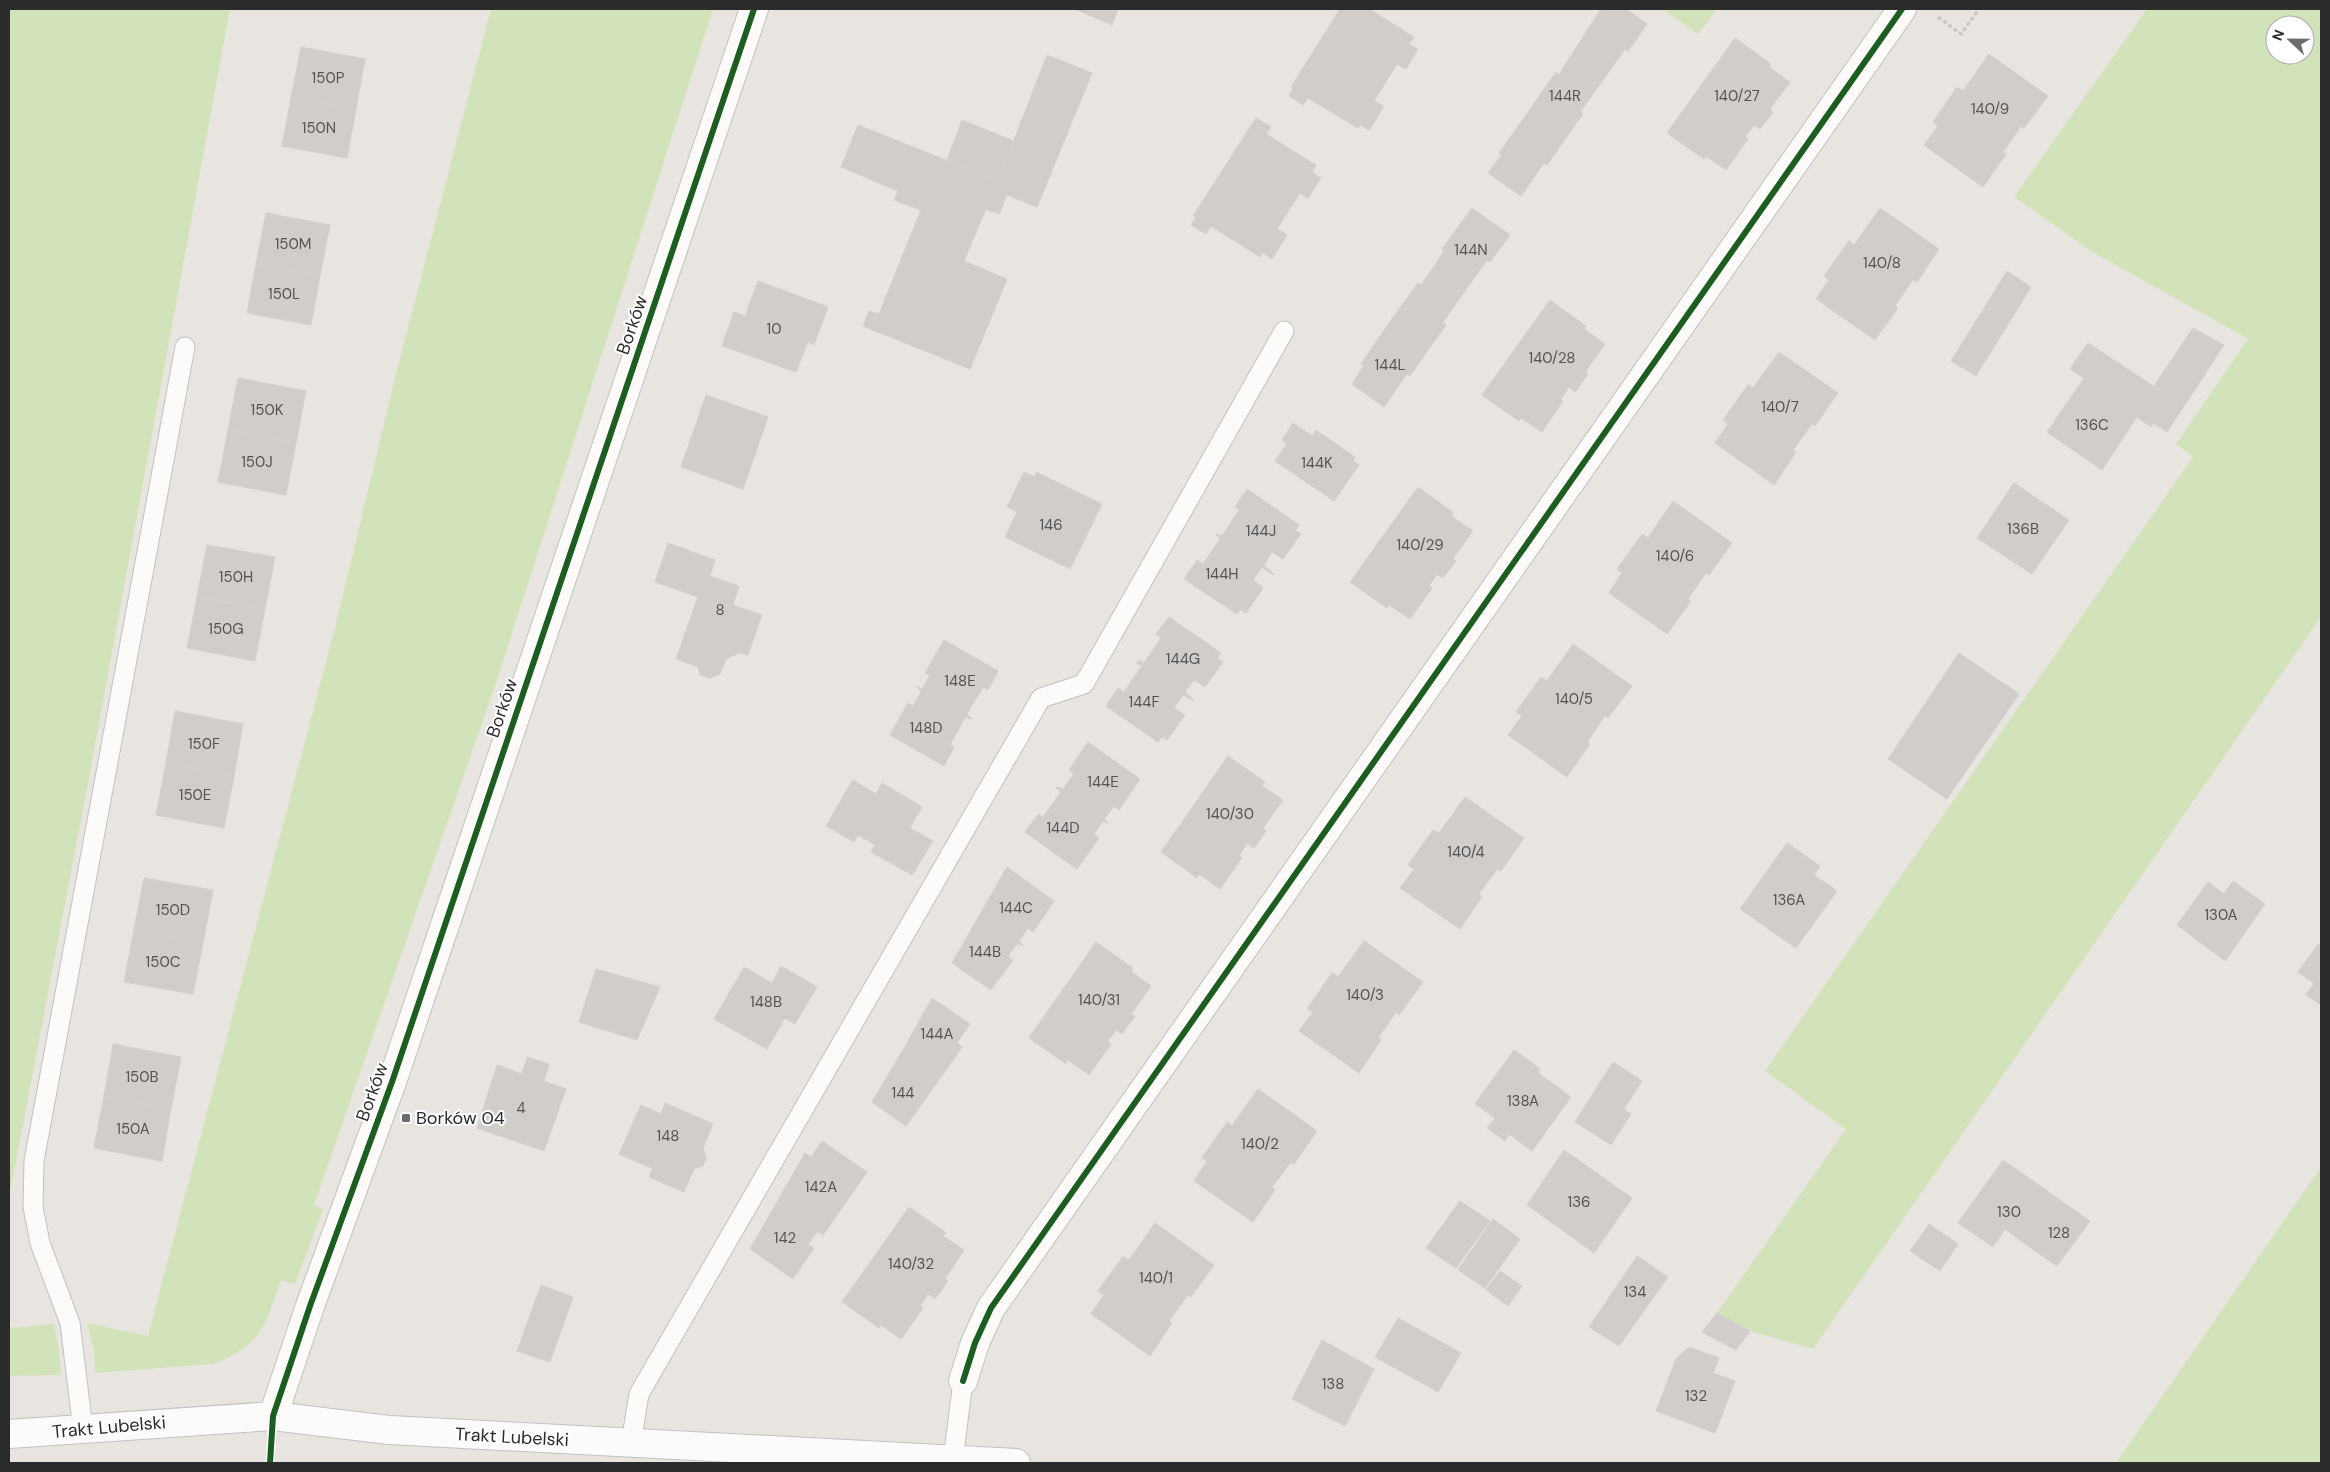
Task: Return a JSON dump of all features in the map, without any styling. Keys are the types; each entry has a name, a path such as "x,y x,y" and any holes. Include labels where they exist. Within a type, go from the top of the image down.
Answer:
{"street":[{"name":"Borków","path":"273,1416 310,1306 392,1082 754,9"},
{"path":"963,1381 975,1343 991,1308 1902,9"},
{"name":"Trakt Lubelski","path":"9,1434 273,1416 389,1430 1016,1463"}],"lane":[{"path":"631,1443 639,1394 1041,698 1084,684 1284,332"},
{"path":"83,1429 70,1323 40,1243 33,1206 34,1161 185,347"},
{"path":"953,1460 963,1381"}],"path":[{"path":"1934,14 1961,34 1979,9"}],"green space":[{"path":"9,9 230,9 91,767 9,1198"},
{"path":"491,9 713,9 496,683 314,1205 323,1209 295,1284 281,1280 265,1322 259,1332 252,1341 229,1357 212,1364 95,1373 94,1351 87,1323 148,1336 335,628 396,374"},
{"path":"1662,9 1717,9 1698,34"},
{"path":"2147,9 2321,9 2321,617 1813,1349 1750,1331 1717,1313 1846,1129 1765,1071 2193,457 2176,444 2248,339 2091,251 2014,197"},
{"path":"2321,1167 2321,1463 2116,1463"},
{"path":"54,1324 61,1375 9,1376 9,1328"}],"building":[{"path":"1075,9 1118,9 1112,25"},
{"path":"1340,9 1369,9 1414,37 1409,44 1418,49 1406,69 1397,64 1374,101 1384,106 1369,130 1360,125 1358,128 1308,98 1303,105 1289,96 1293,89 1291,87"},
{"path":"1601,9 1626,9 1647,24 1628,51 1625,49 1603,80 1570,57"},
{"path":"1735,38 1771,64 1769,67 1790,82 1770,109 1773,112 1760,129 1754,125 1745,137 1748,139 1726,170 1706,156 1704,159 1667,133"},
{"path":"301,47 365,59 356,109 291,98"},
{"path":"1989,54 2048,96 2024,128 2021,126 2003,152 2006,154 1983,187 1924,145 1938,126 1933,122 1957,87 1963,91"},
{"path":"1047,55 1092,73 1037,207 1007,195 999,214 986,209 964,261 1007,279 970,369 863,326 869,311 879,314 921,210 894,200 898,191 841,167 858,125 998,181"},
{"path":"1570,57 1603,80 1580,112 1583,114 1565,139 1528,112 1556,72 1559,75"},
{"path":"291,98 356,109 347,158 282,146"},
{"path":"1528,112 1565,139 1547,165 1544,163 1521,196 1488,173 1502,155 1499,153"},
{"path":"1256,118 1271,127 1266,134 1316,165 1312,172 1321,178 1308,198 1300,193 1277,229 1287,235 1272,259 1263,253 1260,257 1211,226 1206,234 1191,225 1196,217 1193,216"},
{"path":"962,120 1014,141 998,181 947,160"},
{"path":"1472,208 1510,235 1490,262 1487,260 1465,291 1433,268 1444,251 1442,249"},
{"path":"1880,208 1939,249 1917,282 1913,280 1895,306 1898,308 1875,340 1816,299 1829,280 1824,276 1849,241 1854,245"},
{"path":"266,213 330,225 320,276 256,264"},
{"path":"256,264 320,276 311,325 247,313"},
{"path":"1433,268 1465,291 1443,322 1446,325 1428,350 1389,323 1418,283 1421,285"},
{"path":"2007,271 2031,287 1976,376 1951,361"},
{"path":"758,281 828,307 814,345 808,342 796,372 722,346 734,312 745,316"},
{"path":"1550,300 1586,326 1584,329 1605,344 1585,372 1588,374 1575,392 1569,387 1561,399 1563,401 1542,432 1521,418 1519,421 1482,395"},
{"path":"1389,323 1428,350 1410,376 1407,374 1384,407 1352,384 1364,365 1361,364"},
{"path":"2193,328 2224,345 2167,432 2153,423 2170,397 2154,386"},
{"path":"2088,343 2170,397 2151,427 2137,417 2138,415 2070,369"},
{"path":"1779,352 1838,393 1815,426 1812,424 1793,450 1796,452 1774,485 1715,443 1728,424 1723,420 1748,385 1753,388"},
{"path":"238,378 306,391 296,443 228,430"},
{"path":"2084,378 2138,415 2102,470 2047,432"},
{"path":"706,395 768,417 743,489 681,467"},
{"path":"1293,423 1312,436 1316,430 1355,457 1353,461 1359,465 1334,501 1275,461 1287,444 1282,440"},
{"path":"228,430 296,443 286,495 218,482"},
{"path":"1024,472 1035,477 1036,472 1102,504 1070,569 1005,537 1017,512 1007,507"},
{"path":"2014,483 2069,520 2032,574 1977,538"},
{"path":"1418,487 1454,513 1451,516 1473,531 1453,558 1456,561 1443,578 1437,574 1429,586 1432,588 1410,619 1389,605 1387,608 1350,582"},
{"path":"1247,489 1299,525 1295,531 1301,534 1283,559 1272,552 1264,565 1273,573 1216,534 1222,536 1239,510 1235,507"},
{"path":"1673,501 1732,543 1709,575 1706,573 1688,599 1691,601 1667,634 1609,593 1622,573 1617,569 1642,534 1648,538"},
{"path":"1216,534 1273,573 1273,575 1262,567 1253,580 1263,588 1246,613 1240,609 1237,614 1184,579 1197,560 1203,564 1220,539"},
{"path":"668,543 715,560 710,576 739,586 733,605 762,615 748,655 739,653 726,659 720,674 710,678 700,675 698,667 676,659 698,597 655,582"},
{"path":"207,545 275,557 265,609 197,597"},
{"path":"197,597 265,609 255,661 187,648"},
{"path":"1169,617 1221,653 1217,658 1223,662 1205,687 1194,680 1185,692 1195,701 1138,661 1144,663 1161,638 1156,634"},
{"path":"944,640 998,671 988,690 983,687 967,714 972,719 917,687 922,689 930,675 925,673"},
{"path":"1573,644 1632,686 1608,718 1605,716 1587,742 1590,744 1567,777 1508,735 1522,716 1516,712 1541,677 1547,681"},
{"path":"1959,653 2019,694 1947,799 1888,759"},
{"path":"1138,661 1195,701 1183,695 1174,708 1185,715 1167,740 1162,737 1158,742 1106,706 1118,688 1124,692 1142,666 1136,663"},
{"path":"917,687 972,719 965,717 950,745 954,747 944,766 890,735 908,703 913,706 921,692"},
{"path":"175,711 243,724 234,776 166,763"},
{"path":"1088,742 1140,779 1119,810 1114,806 1104,819 1109,824 1057,787 1063,789 1074,773 1069,770"},
{"path":"1228,756 1265,782 1262,786 1283,800 1263,828 1266,831 1254,848 1247,843 1239,856 1242,858 1220,889 1199,874 1197,878 1161,852"},
{"path":"166,763 234,776 224,828 156,815"},
{"path":"853,780 876,794 882,783 922,807 910,828 933,841 912,875 871,852 875,845 858,835 854,842 826,826"},
{"path":"1057,787 1109,824 1103,821 1094,834 1099,838 1077,869 1025,832 1038,814 1043,817 1061,792"},
{"path":"1465,797 1524,838 1501,871 1497,869 1479,894 1482,897 1460,929 1400,888 1414,869 1408,865 1433,830 1439,833"},
{"path":"1787,843 1820,866 1814,875 1837,891 1796,948 1740,909"},
{"path":"1007,867 1054,901 1033,932 1028,928 1019,941 1023,946 979,916"},
{"path":"144,878 213,890 203,943 134,930"},
{"path":"2233,881 2265,904 2225,961 2177,925 2208,882 2224,894"},
{"path":"979,916 1023,946 1017,944 1008,956 1013,960 991,990 952,963"},
{"path":"134,930 203,943 193,994 124,982"},
{"path":"1364,941 1423,982 1399,1015 1396,1012 1378,1038 1381,1040 1359,1073 1299,1031 1313,1012 1307,1009 1332,973 1338,977"},
{"path":"1096,942 1133,968 1131,971 1151,986 1131,1014 1135,1016 1122,1034 1116,1030 1108,1041 1111,1044 1089,1075 1068,1060 1066,1064 1029,1038"},
{"path":"2318,944 2321,947 2321,1005 2306,995 2314,983 2298,972"},
{"path":"781,966 817,987 795,1024 785,1018 767,1049 714,1019 744,967 772,983"},
{"path":"596,969 660,987 637,1040 579,1022"},
{"path":"932,998 970,1024 957,1043 962,1047 941,1077 903,1050"},
{"path":"113,1044 181,1057 171,1109 104,1096"},
{"path":"903,1050 941,1077 906,1126 872,1102"},
{"path":"1514,1050 1540,1069 1538,1073 1571,1097 1532,1151 1509,1134 1505,1141 1487,1128 1495,1118 1475,1104"},
{"path":"527,1057 549,1064 544,1081 566,1089 544,1151 477,1128 497,1065 522,1074"},
{"path":"1613,1062 1642,1081 1624,1109 1631,1114 1611,1145 1575,1122"},
{"path":"1258,1089 1317,1131 1294,1164 1291,1162 1272,1187 1275,1190 1253,1222 1194,1181 1207,1161 1202,1158 1227,1122 1232,1126"},
{"path":"104,1096 171,1109 162,1161 94,1148"},
{"path":"665,1103 713,1124 703,1148 706,1157 703,1166 694,1169 684,1192 649,1177 653,1169 619,1154 641,1105 661,1114"},
{"path":"822,1141 867,1172 823,1235 777,1202 805,1153 811,1157"},
{"path":"1564,1150 1632,1198 1594,1253 1527,1205"},
{"path":"2003,1160 2060,1200 2028,1246 2005,1229 1993,1247 1958,1223"},
{"path":"2060,1200 2090,1221 2057,1266 2028,1246"},
{"path":"1460,1201 1490,1221 1456,1268 1426,1248"},
{"path":"777,1202 818,1231 808,1244 814,1248 793,1279 750,1249"},
{"path":"909,1207 946,1233 943,1236 964,1250 945,1279 948,1281 935,1299 928,1294 920,1306 923,1308 901,1339 881,1325 879,1328 842,1302"},
{"path":"1493,1219 1520,1239 1485,1288 1458,1270"},
{"path":"1155,1223 1214,1265 1191,1297 1188,1295 1169,1321 1172,1323 1150,1356 1091,1314 1104,1295 1098,1291 1123,1256 1129,1260"},
{"path":"1929,1224 1958,1244 1940,1271 1910,1251"},
{"path":"1637,1256 1668,1277 1619,1346 1589,1327"},
{"path":"1500,1271 1522,1286 1508,1306 1486,1290"},
{"path":"541,1285 573,1297 550,1362 517,1351"},
{"path":"1717,1313 1750,1331 1736,1350 1702,1332"},
{"path":"1398,1318 1461,1353 1438,1392 1375,1357"},
{"path":"1322,1340 1374,1369 1345,1426 1292,1399"},
{"path":"1689,1347 1719,1358 1713,1373 1735,1381 1715,1433 1656,1411 1676,1359"}],"cycle path":[{"path":"270,1463 273,1416 310,1306 392,1082 754,9"},
{"path":"963,1381 975,1343 991,1308 1902,9"}],"place":[{"name":"Borków 04","path":"406,1118"}]}
